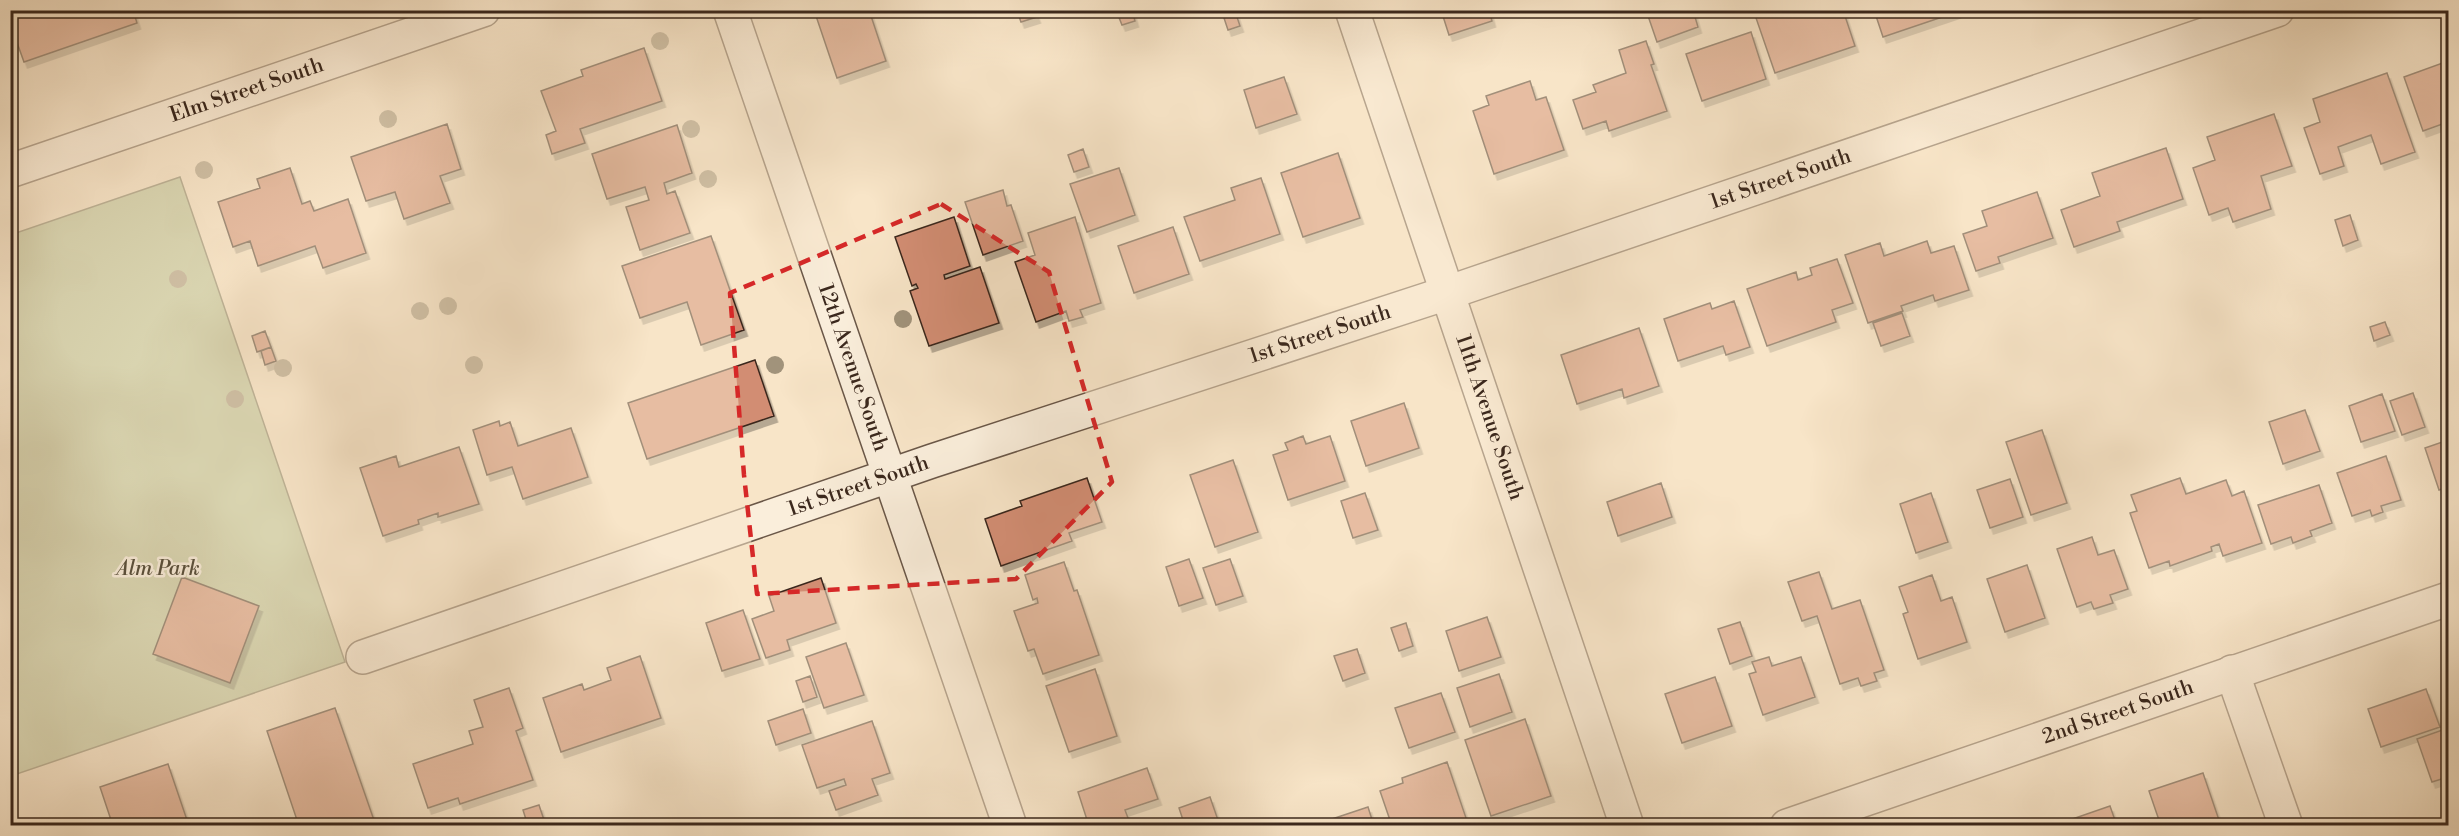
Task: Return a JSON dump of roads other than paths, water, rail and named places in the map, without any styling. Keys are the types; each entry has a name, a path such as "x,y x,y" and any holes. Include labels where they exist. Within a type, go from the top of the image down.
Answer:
{"street":[{"name":"Elm Street South","path":"10,171 483,10"},
{"name":"12th Avenue South","path":"730,10 1010,825"},
{"name":"11th Avenue South","path":"1352,10 1627,825"},
{"name":"1st Street South","path":"363,657 890,476 1447,293 2277,10"},
{"name":"2nd Street South","path":"1787,825 2448,599"},
{"path":"2232,672 2286,825"}],"park label":[{"name":"Alm Park","path":"158,569"}]}
